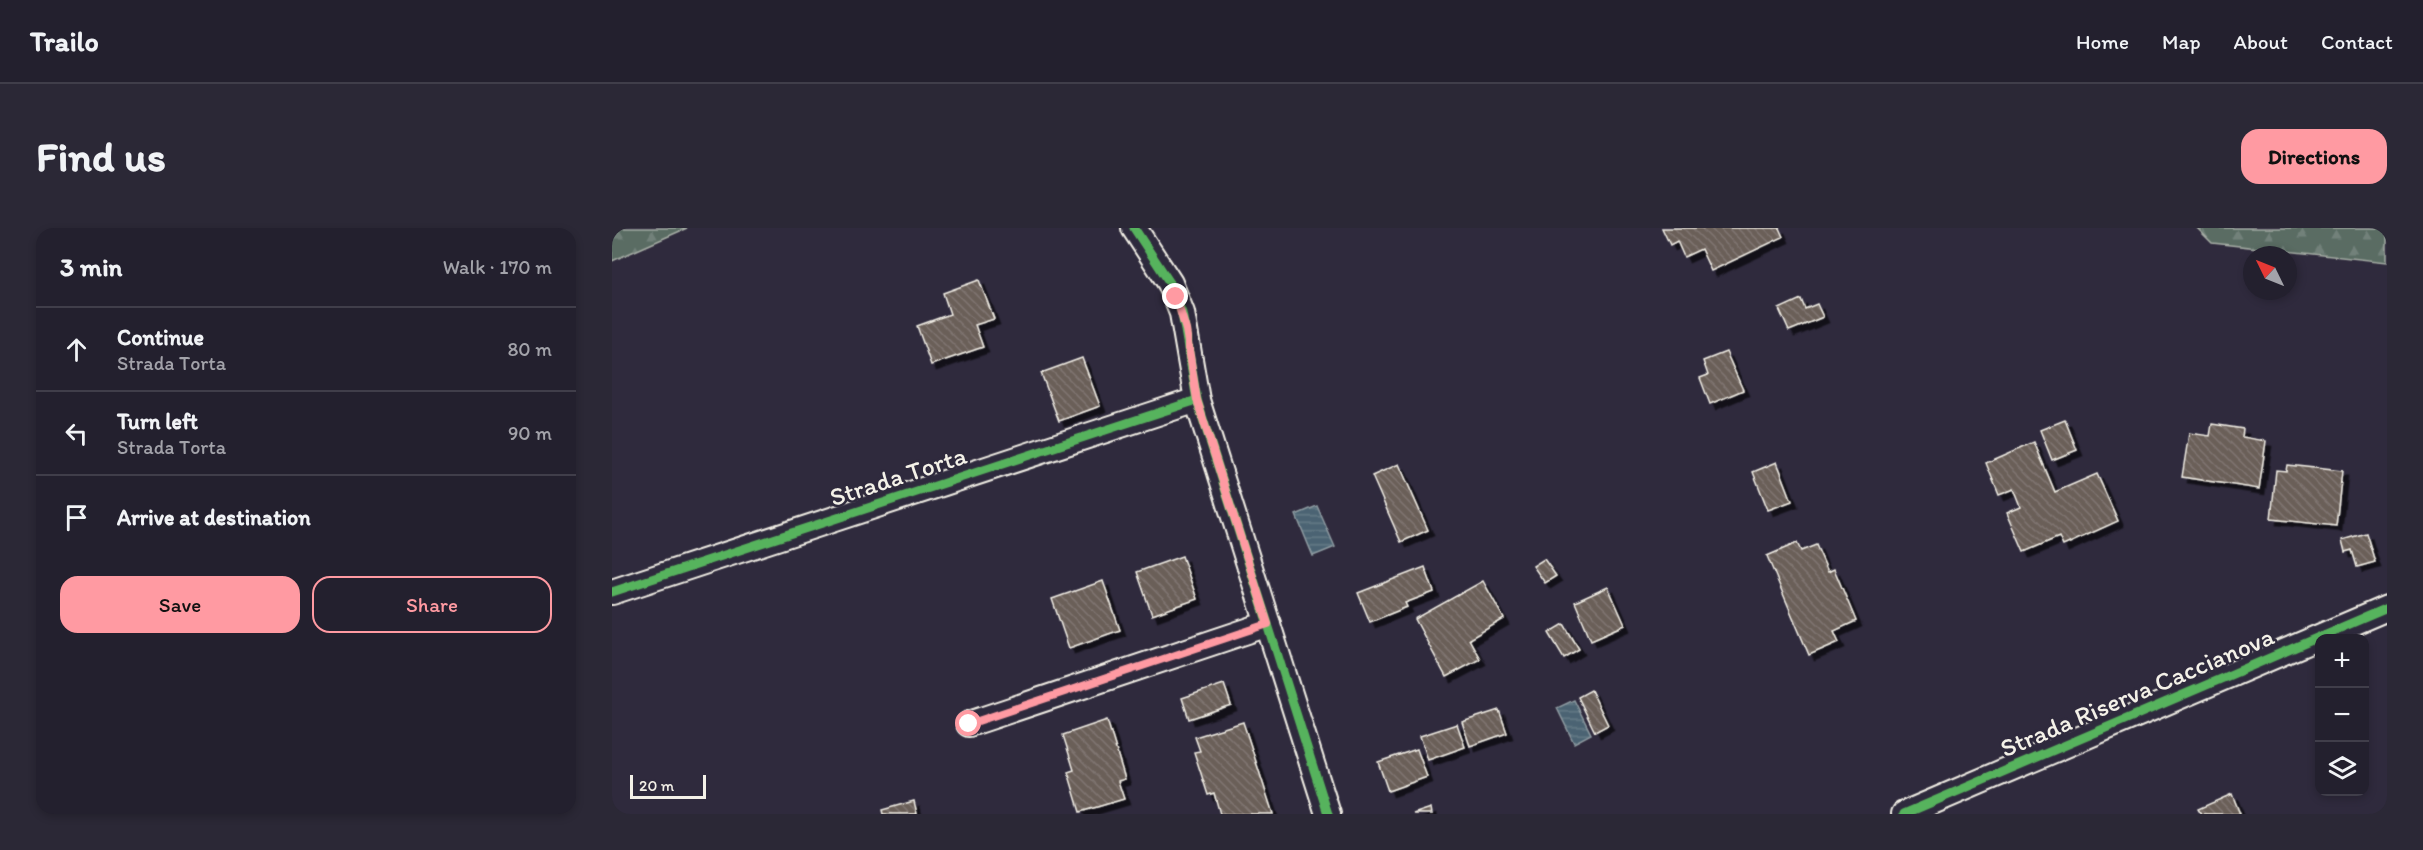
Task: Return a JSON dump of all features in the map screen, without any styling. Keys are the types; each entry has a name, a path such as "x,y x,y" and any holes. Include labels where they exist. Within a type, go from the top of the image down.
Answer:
{"street":[{"path":"1134,228 1166,275 1182,314 1197,400 1328,814"},
{"name":"Strada Torta","path":"612,592 1197,400"},
{"name":"Strada Riserva Caccianova","path":"1904,814 2387,608"},
{"path":"969,724 1268,624"}],"green space":[{"path":"612,228 687,228 612,261"},
{"path":"2197,228 2387,228 2387,262 2297,252 2297,246 2243,246 2212,243"}],"water":[{"path":"1317,506 1335,547 1313,556 1296,515"},
{"path":"1574,700 1591,734 1574,743 1557,708"}],"building":[{"path":"1662,228 1779,228 1783,237 1711,271 1701,249 1684,257 1677,241 1670,245"},
{"path":"979,280 994,319 975,325 983,347 931,365 917,326 950,314 943,293"},
{"path":"1801,299 1805,309 1817,304 1823,317 1789,331 1779,309"},
{"path":"1726,352 1743,390 1710,404 1700,378 1708,375 1703,361"},
{"path":"1082,358 1100,406 1059,421 1041,373"},
{"path":"2065,420 2077,450 2052,460 2040,430"},
{"path":"2212,424 2243,429 2242,437 2266,441 2259,489 2182,477 2189,433 2210,436"},
{"path":"2034,442 2055,492 2097,474 2118,521 2063,546 2059,537 2024,552 2007,513 2021,507 2014,489 1999,495 1986,463"},
{"path":"1777,462 1792,501 1768,510 1753,472"},
{"path":"1399,464 1428,530 1401,542 1372,476"},
{"path":"2287,465 2342,471 2336,526 2271,519 2276,470 2286,471"},
{"path":"2366,533 2375,562 2357,567 2352,550 2345,552 2342,540"},
{"path":"1797,543 1801,551 1816,545 1828,572 1834,569 1856,621 1834,631 1839,642 1809,655 1767,556"},
{"path":"1182,556 1197,599 1152,615 1137,572"},
{"path":"1544,559 1556,576 1545,583 1533,566"},
{"path":"1425,567 1434,592 1405,603 1407,607 1370,622 1358,593"},
{"path":"1103,581 1120,630 1069,648 1052,599"},
{"path":"1483,581 1504,619 1469,639 1480,659 1446,677 1415,619"},
{"path":"1608,587 1625,625 1591,640 1575,602"},
{"path":"1564,624 1579,649 1564,658 1549,633"},
{"path":"1224,684 1231,705 1189,719 1182,698"},
{"path":"1591,690 1608,725 1595,732 1578,697"},
{"path":"1499,710 1507,733 1470,746 1462,722"},
{"path":"1107,720 1125,779 1118,781 1124,799 1080,812 1068,772 1074,770 1063,735"},
{"path":"1243,722 1273,814 1220,814 1214,793 1208,795 1194,752 1200,751 1195,737"},
{"path":"1457,724 1465,747 1428,760 1420,736"},
{"path":"1417,749 1427,777 1388,791 1378,762"},
{"path":"2232,794 2240,814 2201,814 2198,809"},
{"path":"914,801 917,814 883,814 882,810"},
{"path":"1431,808 1432,814 1413,814"}],"cycle path":[{"path":"1134,228 1170,283 1182,313 1197,400 1328,814"},
{"path":"612,592 1197,400"},
{"path":"1904,814 2387,608"}],"route":[{"path":"969,724 1268,624 1197,400 1186,330 1176,297"}]}
